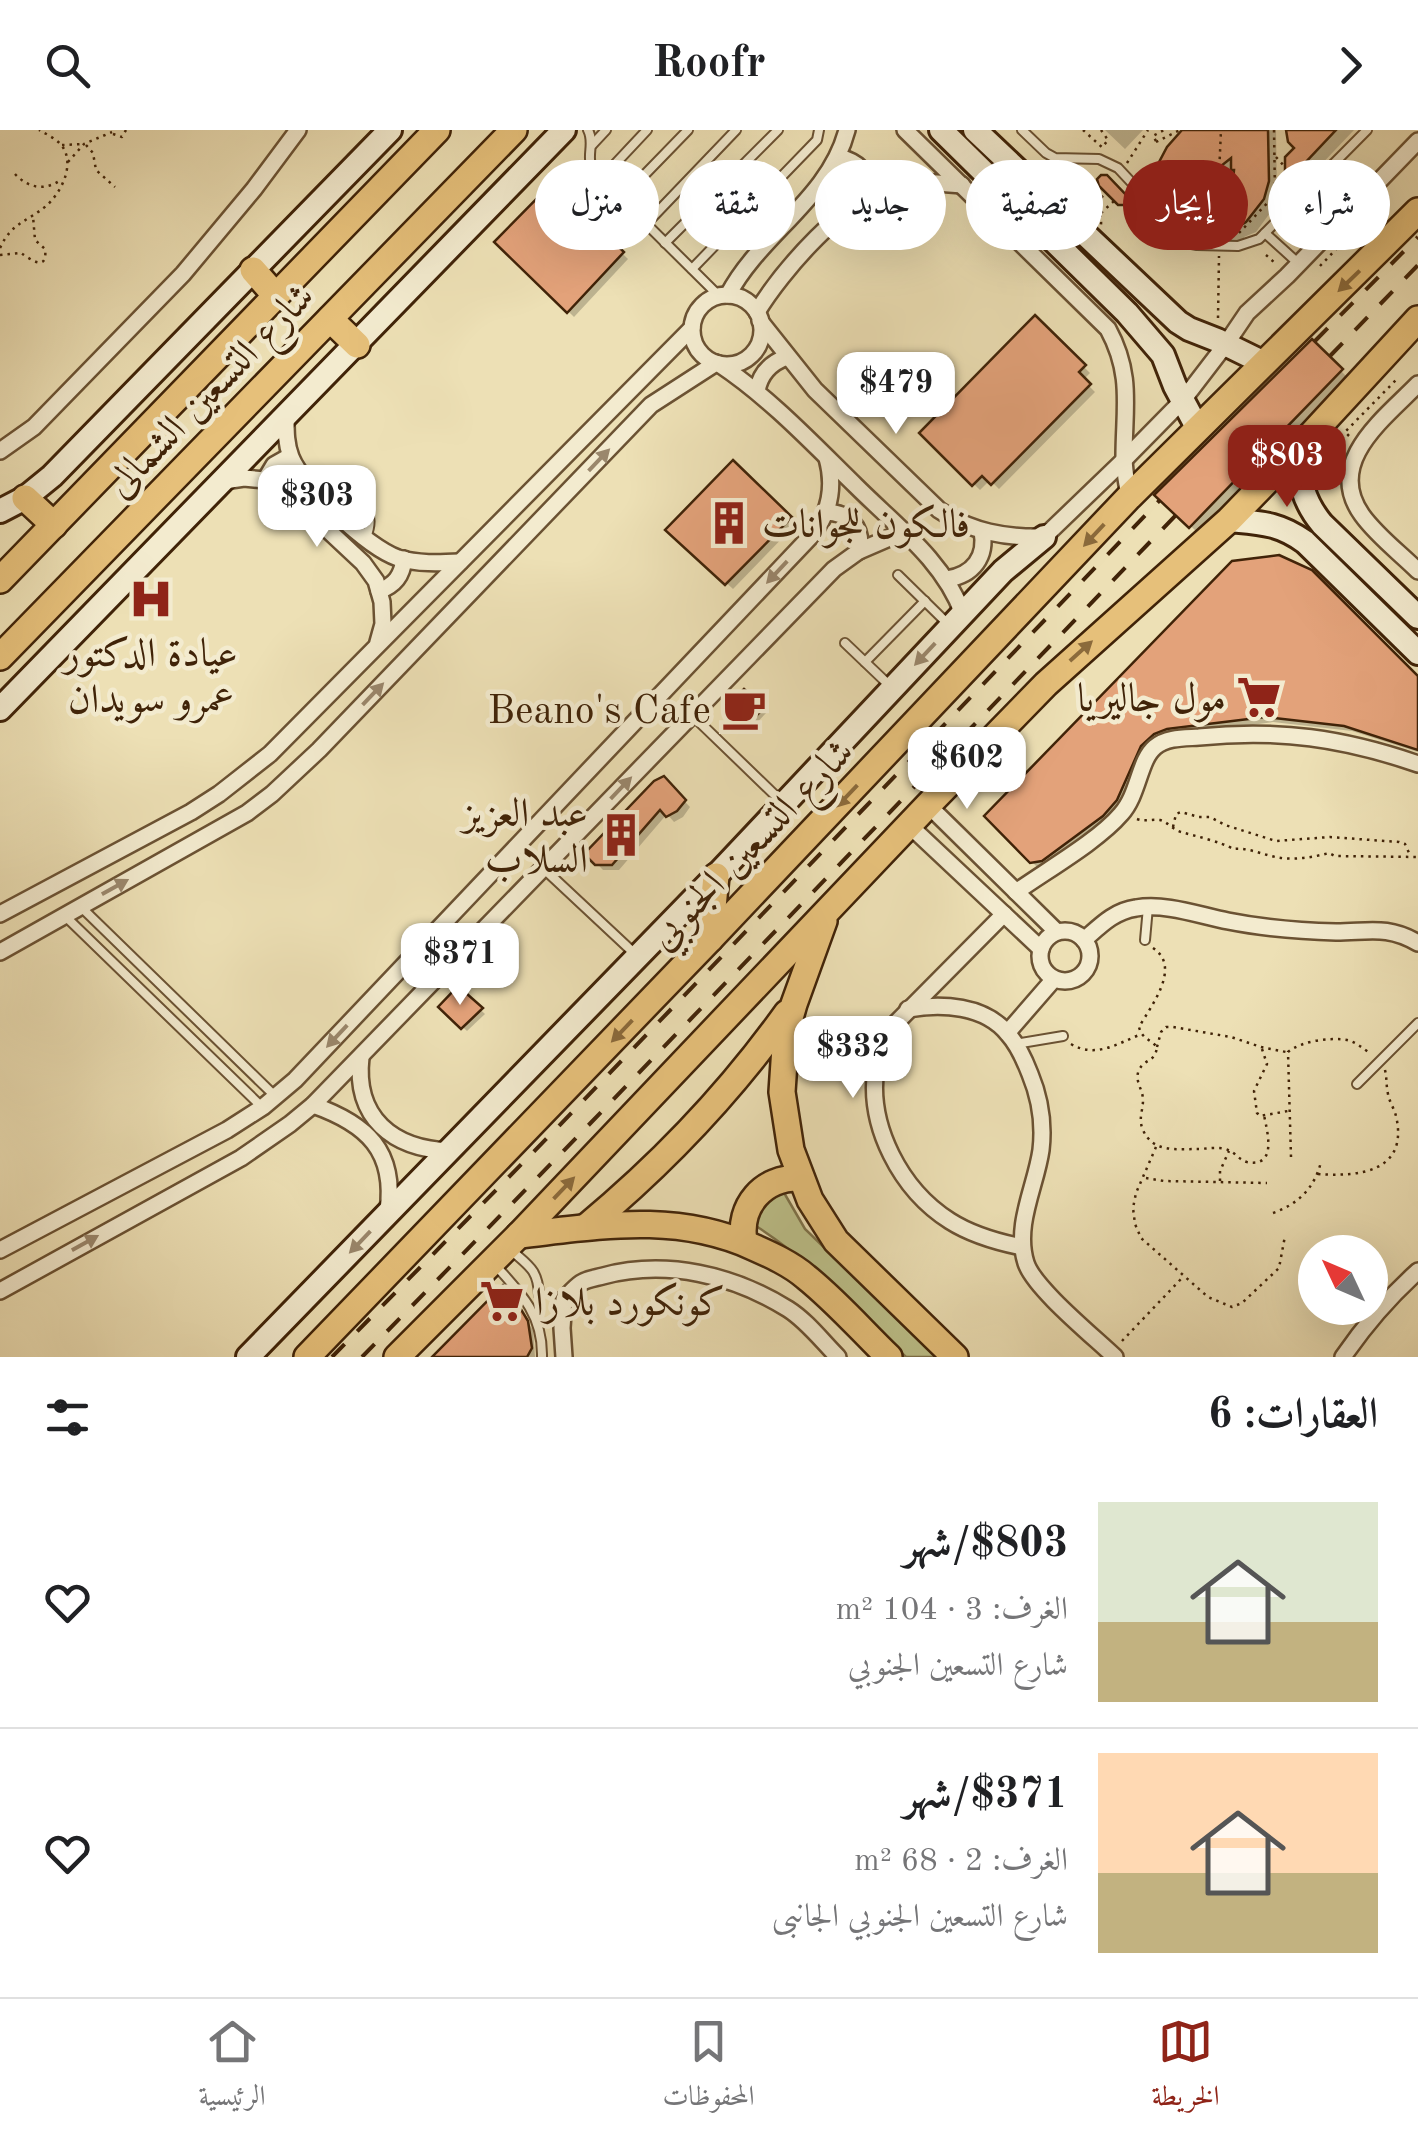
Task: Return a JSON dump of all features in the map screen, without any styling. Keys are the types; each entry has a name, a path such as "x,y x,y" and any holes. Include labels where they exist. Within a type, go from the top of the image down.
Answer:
{"main road":[{"name":"شارع التسعين الشمالى","path":"0,580 438,130"},
{"name":"شارع التسعين الشمالى","path":"0,657 514,130"},
{"name":"شارع التسعين الجنوبي","path":"307,1357 710,940 1129,497 1418,211"},
{"path":"253,270 276,296"},
{"path":"330,319 357,344"},
{"path":"397,1357 1046,684 1229,520 1418,320"},
{"path":"26,498 54,525"},
{"path":"710,940 716,876"},
{"path":"827,913 786,1032 782,1092 791,1150 800,1178 836,1240 955,1357"},
{"path":"586,1228 683,1139 741,1074 794,1004"},
{"path":"744,1242 744,1216 752,1200 774,1182 800,1178"},
{"path":"506,1248 618,1224 666,1224 713,1232 744,1242 805,1276 889,1357"}],"street":[{"path":"0,451 34,427 183,274 298,130"},
{"path":"0,511 26,498 52,476 390,130"},
{"path":"0,709 564,130"},
{"path":"847,130 838,157 818,186 723,296 703,304 692,328 696,346 785,415 930,559 946,579 957,620"},
{"path":"905,130 1108,330 1123,362 1126,380 1124,462 1129,497"},
{"path":"942,130 1127,313 1163,355 1198,429"},
{"path":"976,130 1178,322 1264,362"},
{"path":"248,1357 716,876 1003,571 1124,462 1183,400 1247,313 1418,141"},
{"path":"838,157 846,160"},
{"path":"946,184 962,185"},
{"path":"0,952 246,813 272,794 320,750 652,405 717,363 736,363 752,354 760,338 759,317 771,290 815,241"},
{"path":"723,296 745,300 815,390 939,510 982,531 1044,537"},
{"path":"0,914 191,812 245,775 294,732 692,328"},
{"path":"1163,355 1180,346 1188,329"},
{"path":"757,391 769,367 788,357"},
{"path":"1418,384 1360,446 1351,476 1353,496 1362,515 1418,572"},
{"path":"286,418 290,456 299,473 366,539 377,548 416,562 460,562"},
{"path":"1297,450 1303,494 1316,517 1418,617"},
{"path":"265,480 274,465 290,456"},
{"path":"0,1250 227,1130 269,1102 312,1063 811,536 826,512 831,490 827,458"},
{"path":"224,481 265,480 284,488 356,555 376,581 382,602 383,624 377,646"},
{"path":"826,512 842,514 854,523 860,536 860,551"},
{"path":"1299,538 1303,526 1316,517"},
{"path":"1229,520 1273,524 1290,531 1418,653"},
{"path":"946,579 962,576 979,561 984,546 982,531"},
{"path":"0,1291 241,1158 313,1105 834,569 860,551 902,532"},
{"path":"378,591 397,580 404,559"},
{"path":"1016,892 1121,815 1133,798 1149,753 1171,740 1239,733 1306,736 1373,749 1418,764"},
{"path":"928,805 1057,932"},
{"path":"909,825 1041,949"},
{"path":"131,844 144,871"},
{"path":"974,886 992,867"},
{"path":"489,876 512,900"},
{"path":"1084,940 1121,912 1148,907 1283,928 1388,930 1413,940 1418,922"},
{"path":"1004,914 894,1025 876,1065 874,1086 884,1138 895,1162 918,1194 948,1220 972,1233 1022,1247"},
{"path":"1057,932 1072,932 1084,940 1090,956 1084,972 1070,980 1048,975 1040,963 1044,942 1057,932"},
{"path":"1011,1038 1054,979"},
{"path":"908,1009 961,1008 990,1020 1011,1038 1034,1084 1042,1127 1022,1247 1030,1273 1109,1355"},
{"path":"360,1058 360,1090 375,1120 414,1147 450,1151"},
{"path":"313,1105 359,1126 383,1154 389,1172 388,1214"},
{"path":"227,1130 241,1158"},
{"path":"564,1357 564,1299 582,1282 620,1272 656,1269 728,1280 761,1294 792,1312 838,1357"},
{"path":"1344,1357 1392,1294 1418,1271"}],"lane":[{"path":"588,130 590,160"},
{"path":"592,145 606,130"},
{"path":"619,160 647,130"},
{"path":"659,160 688,130"},
{"path":"659,210 736,130"},
{"path":"665,243 778,130"},
{"path":"692,269 817,140 820,130"},
{"path":"1022,130 1055,158 1099,159 1122,171"},
{"path":"1338,160 1368,130"},
{"path":"1248,244 1268,230"},
{"path":"1265,233 1298,263"},
{"path":"659,237 723,296"},
{"path":"322,498 348,490 359,497 371,518 366,539"},
{"path":"898,575 925,601 957,620"},
{"path":"865,662 925,601"},
{"path":"845,644 893,689"},
{"path":"692,715 784,804"},
{"path":"543,868 638,957"},
{"path":"81,906 269,1102"},
{"path":"1145,940 1148,907"},
{"path":"64,915 269,1102"},
{"path":"1357,1084 1418,1023"},
{"path":"1011,1038 1064,1036"},
{"path":"506,1248 534,1271 539,1295"},
{"path":"506,1248 530,1306 542,1357"}],"path":[{"path":"0,248 14,226 42,210 56,196 64,178 67,163 62,146 39,130"},
{"path":"62,146 84,144 112,131 118,138 126,130"},
{"path":"1101,130 1108,140 1102,147"},
{"path":"1122,171 1148,130"},
{"path":"1164,130 1152,136 1156,142 1172,138 1180,130"},
{"path":"1219,160 1221,130"},
{"path":"1274,130 1274,160"},
{"path":"67,163 84,144"},
{"path":"84,144 94,153 96,170 115,186"},
{"path":"1274,156 1278,160"},
{"path":"16,174 39,187 48,187 64,178"},
{"path":"1103,196 1106,193"},
{"path":"1103,211 1114,201"},
{"path":"1248,223 1268,204"},
{"path":"0,255 21,253 31,262 43,260 45,249 35,240 32,215"},
{"path":"1320,266 1335,250"},
{"path":"1219,254 1219,305"},
{"path":"1345,432 1396,380"},
{"path":"1173,829 1176,814 1181,812 1210,816 1225,825 1276,841 1330,837 1399,842 1406,844 1411,857"},
{"path":"1121,815 1144,822 1164,821 1173,829 1233,849 1280,858 1329,852 1334,856 1418,857"},
{"path":"1145,940 1160,953 1165,966 1164,980 1139,1028 1157,1047"},
{"path":"1264,1115 1270,1144 1262,1159 1254,1162 1246,1162 1230,1150 1167,1150 1156,1146 1142,1129 1143,1100 1137,1074 1141,1066 1154,1058 1166,1027 1231,1036 1288,1052"},
{"path":"1064,1036 1086,1052 1141,1034"},
{"path":"1288,1052 1306,1044 1343,1039 1354,1042 1371,1053 1385,1070 1388,1097 1396,1114 1398,1134 1390,1159 1365,1173 1318,1174"},
{"path":"1261,1047 1267,1064 1254,1091 1257,1113 1260,1116 1289,1111"},
{"path":"1288,1052 1291,1157"},
{"path":"1156,1146 1136,1193 1135,1224 1141,1238 1208,1297 1232,1307 1242,1304 1280,1268 1285,1236"},
{"path":"1220,1182 1220,1171 1230,1150"},
{"path":"1273,1213 1300,1199 1318,1174 1321,1162"},
{"path":"1144,1178 1267,1183"},
{"path":"1109,1355 1183,1276"}],"green space":[{"path":"783,1191 805,1229 937,1357 906,1357 815,1271 756,1226 758,1208"}],"building":[{"path":"1182,130 1268,130 1268,185 1264,199 1248,219 1248,160 1160,160"},
{"path":"1286,130 1336,130 1308,160 1285,160 1294,148 1288,142"},
{"path":"1103,175 1123,192 1123,205 1103,190"},
{"path":"535,200 535,250 624,252 567,313 494,242"},
{"path":"1035,315 1086,365 1079,372 1091,384 991,485 982,476 972,486 919,433"},
{"path":"1312,339 1343,369 1189,528 1154,495"},
{"name":"فالكون للجوانات","path":"733,460 792,517 725,585 665,530"},
{"name":"مول جاليريا","path":"1279,555 1312,570 1418,676 1418,750 1344,726 1265,717 1167,729 1141,746 1117,800 1103,816 1042,861 1030,863 984,816 1232,561"},
{"name":"Beano's Cafe","path":"744,689 765,707 743,729 723,710"},
{"name":"عبد العزيز السلاب","path":"664,776 686,800 666,817 660,810 612,865 595,865 584,854 654,781"},
{"path":"458,986 483,1008 461,1029 438,1007"},
{"name":"كونكورد بلازا","path":"503,1285 528,1321 532,1348 527,1357 432,1357"}],"railway":[{"path":"1315,341 1418,237"},
{"path":"1330,356 1418,265"},
{"path":"332,1357 1160,500"},
{"path":"362,1357 1176,515"}],"place":[{"name":"فالكون للجوانات","path":"729,523"},
{"name":"عيادة الدكتور عمرو سويدان","path":"151,599"},
{"name":"مول جاليريا","path":"1259,697"},
{"name":"Beano's Cafe","path":"744,709"},
{"name":"عبد العزيز السلاب","path":"621,835"},
{"name":"كونكورد بلازا","path":"502,1301"}]}
